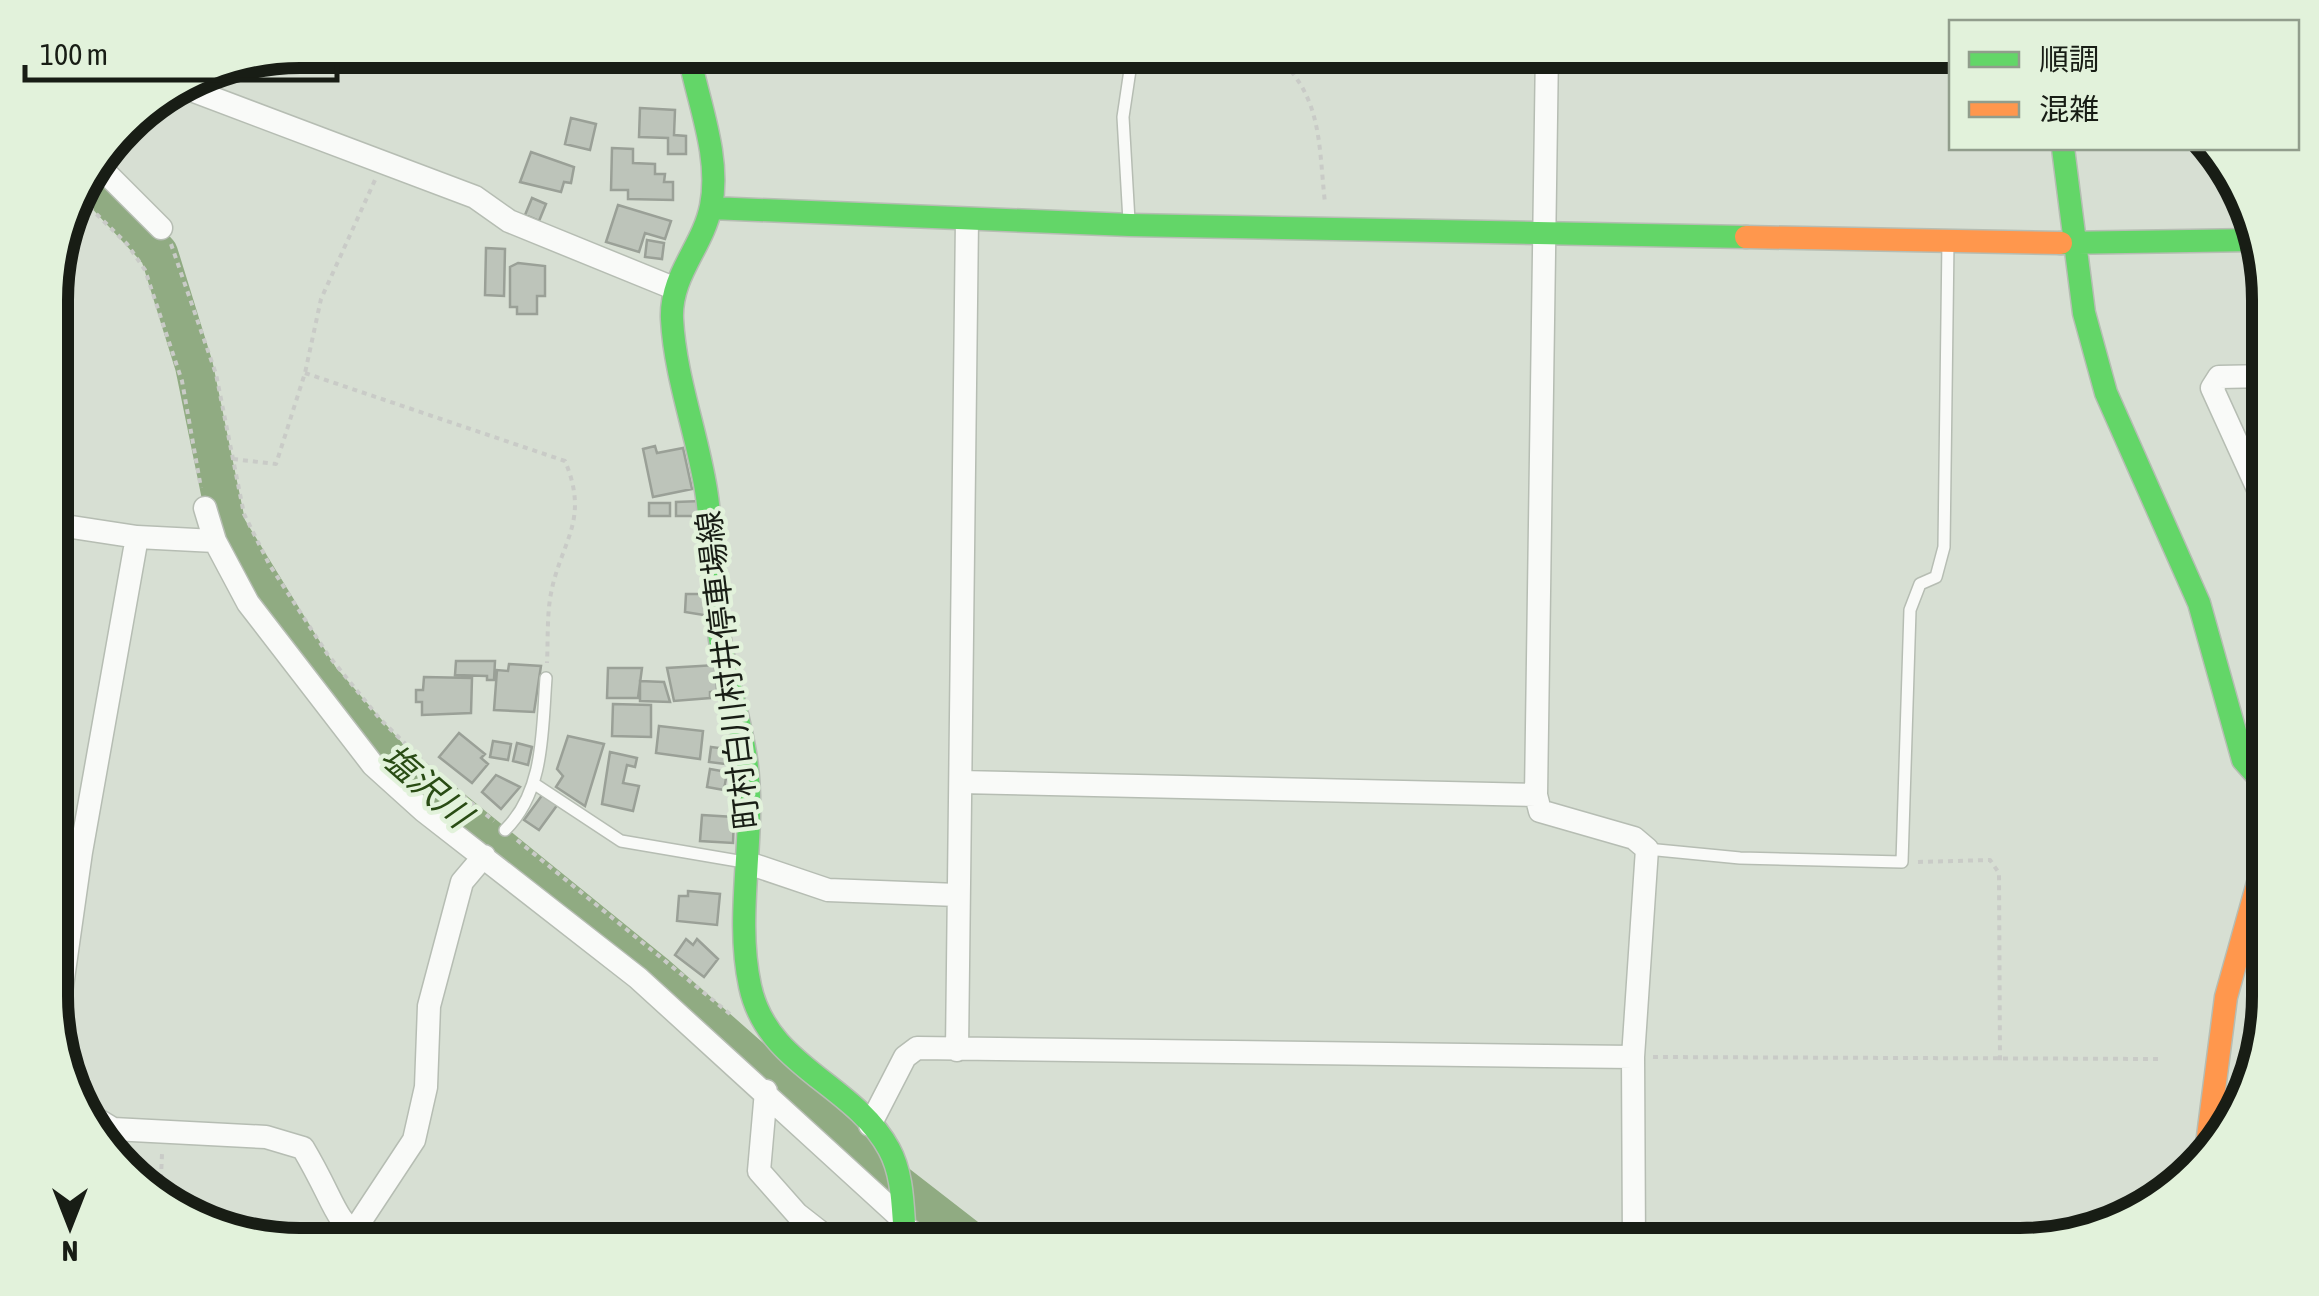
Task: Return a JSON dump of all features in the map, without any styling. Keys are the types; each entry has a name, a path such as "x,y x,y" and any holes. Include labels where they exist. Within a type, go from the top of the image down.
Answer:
{"street":[{"path":"195,92 475,197 508,220 570,249 671,287 711,208 709,154 692,68"},
{"path":"1546,68 1541,230 1536,795 1540,811 1634,838 1647,849 1633,1057 1634,1228"},
{"path":"2063,150 2072,243 2084,313 2106,393 2199,602 2243,760 2251,769"},
{"path":"106,173 161,228"},
{"path":"711,208 1130,225 2072,243 2243,240"},
{"path":"957,1050 967,220"},
{"name":"町村白川村井停車場線","path":"671,287 679,370 708,503 721,649 746,757 751,806 749,984 765,1031 814,1080 870,1125 894,1162 903,1228"},
{"path":"2251,376 2220,376 2212,388 2251,474"},
{"path":"205,508 215,541 248,603 373,764 638,978 901,1214"},
{"path":"68,526 136,537 215,541"},
{"path":"68,944 136,537"},
{"path":"961,782 1536,795"},
{"path":"356,1228 414,1140 426,1087 430,1006 462,882 484,856"},
{"path":"748,863 828,890 957,895"},
{"path":"2209,1130 2221,1022 2251,893"},
{"path":"870,1125 905,1057 918,1048 1633,1057"},
{"path":"766,1091 758,1171 815,1228"},
{"path":"107,1125 162,1134 266,1137 302,1148 331,1208 347,1228"}],"lane":[{"path":"1130,225 1122,117 1131,68"},
{"path":"1647,849 1740,858 1902,862 1910,610 1920,584 1936,577 1944,546 1948,241"},
{"path":"505,830 518,817 533,783 544,741 546,678"},
{"path":"533,783 620,841 748,863"},
{"path":"901,1214 918,1228"}],"path":[{"path":"1288,68 1306,86 1314,105 1328,228"},
{"path":"233,459 276,464 306,374 320,299 383,162"},
{"path":"87,205 127,244 145,270 182,381 205,508"},
{"path":"161,228 179,256 216,374 244,514 269,564 328,654 380,719 439,777 732,1015"},
{"path":"306,374 565,461 576,486 576,518 551,596 546,678"},
{"path":"1902,862 1990,860 1998,872 2000,1061"},
{"path":"1633,1057 2158,1059"},
{"path":"161,1183 162,1134"}],"building":[{"path":"640,108 675,110 674,135 686,136 686,154 668,154 668,138 639,137"},
{"path":"571,118 596,124 590,150 565,144"},
{"path":"612,148 633,149 633,163 655,164 655,174 665,174 664,182 673,182 673,200 628,199 628,190 611,190"},
{"path":"531,152 574,167 571,183 564,182 561,192 520,182"},
{"path":"532,198 546,204 539,221 525,215"},
{"path":"618,205 671,221 665,239 645,233 639,252 606,242"},
{"path":"647,240 664,243 662,259 645,257"},
{"path":"486,248 505,249 504,296 485,295"},
{"path":"518,263 545,266 545,296 537,296 537,314 517,314 517,307 510,307 510,267"},
{"path":"655,446 657,453 683,448 692,489 653,497 643,449"},
{"path":"701,501 701,516 676,516 676,502"},
{"path":"649,503 670,503 670,516 649,516"},
{"path":"686,594 710,594 710,616 685,612"},
{"path":"456,661 495,661 494,680 487,680 487,676 455,675"},
{"path":"509,664 541,666 534,712 494,710 497,670 508,671"},
{"path":"716,665 717,691 710,692 710,698 674,701 667,668"},
{"path":"608,668 642,668 638,698 607,698"},
{"path":"424,677 472,678 471,713 422,715 422,702 416,702 416,690 423,690"},
{"path":"640,681 664,682 670,702 640,701"},
{"path":"613,704 651,705 651,737 612,736"},
{"path":"659,726 703,731 700,759 656,753"},
{"path":"459,733 485,754 481,758 488,764 472,783 439,757"},
{"path":"568,736 604,744 585,806 556,787 563,776 557,769"},
{"path":"493,741 511,744 508,760 490,757"},
{"path":"517,743 532,747 528,765 513,761"},
{"path":"711,747 736,750 734,765 709,762"},
{"path":"610,752 637,758 635,767 627,765 623,783 639,786 633,811 602,804"},
{"path":"710,769 727,772 724,790 707,787"},
{"path":"496,775 520,787 501,809 482,792"},
{"path":"543,794 558,804 539,830 524,820"},
{"path":"702,815 734,817 733,843 700,841"},
{"path":"688,891 720,894 717,925 677,921 679,896 688,896"},
{"path":"686,939 693,945 697,939 718,959 704,977 675,955"}],"waterway":[{"name":"塩沢川","path":"98,186 159,253 194,366 227,527 320,678 390,758 656,974 871,1163 955,1228"}],"traffic: fast":[{"path":"692,68 710,147 713,187 707,221 676,289 672,319 677,362 706,490 722,649 746,759 749,816 744,930 750,986 759,1014 774,1036 792,1056 854,1107 889,1149 900,1184 904,1228"},
{"path":"2063,150 2084,313 2106,393 2199,603 2243,760 2251,769"},
{"path":"711,208 1130,225 1746,237"},
{"path":"2061,243 2243,240"}],"traffic: slow":[{"path":"1746,237 2061,243"},
{"path":"2209,1129 2226,997 2251,908"}]}
